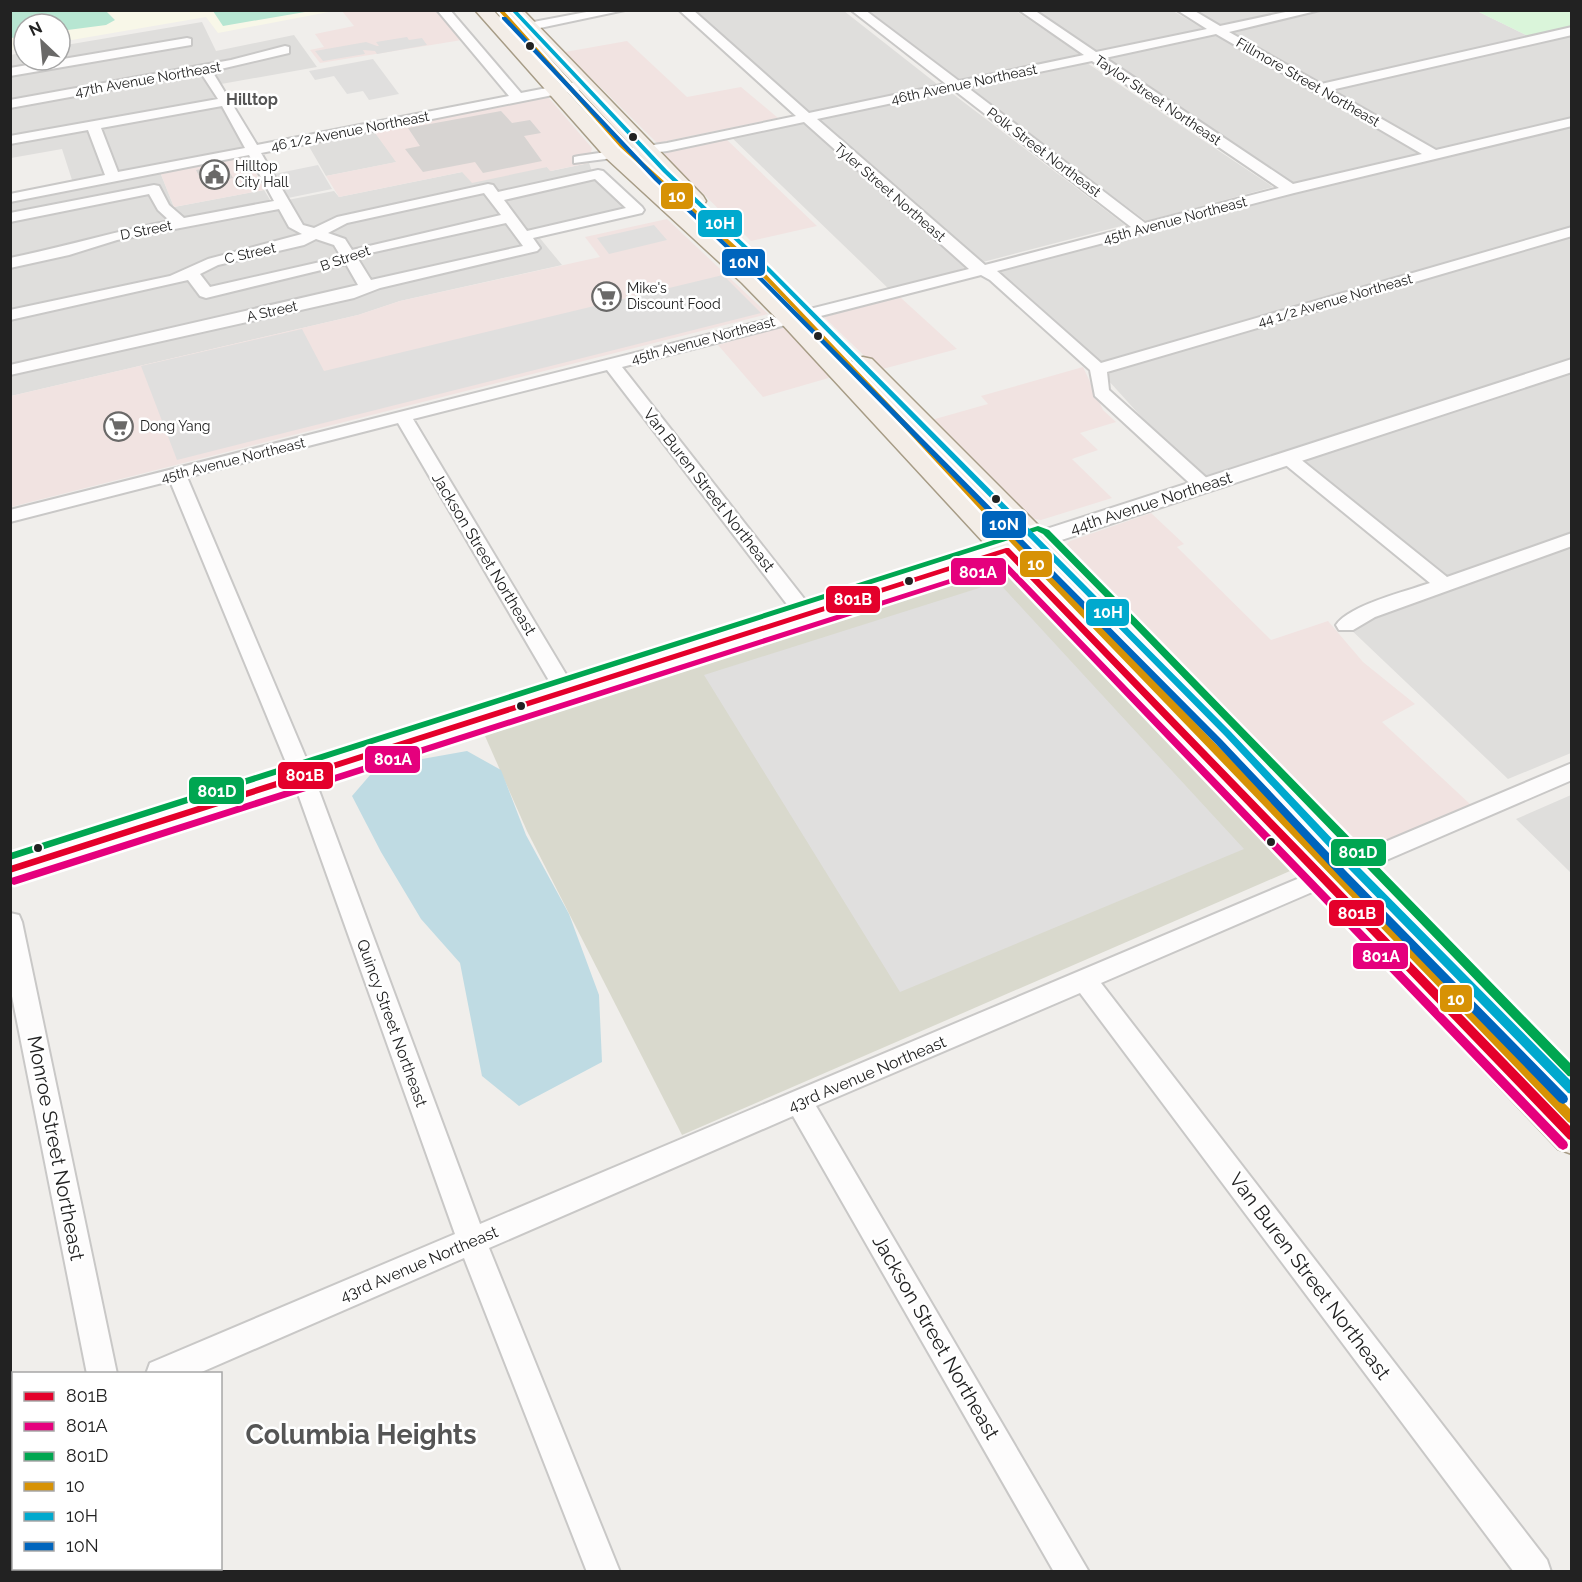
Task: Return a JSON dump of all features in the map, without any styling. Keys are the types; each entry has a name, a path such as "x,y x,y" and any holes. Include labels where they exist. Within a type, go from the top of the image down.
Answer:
{"main road":[{"path":"483,10 613,154 750,278 800,315"},
{"path":"513,10 800,315 1338,873 1572,1137"},
{"path":"1338,873 1572,1091"}],"street":[{"path":"443,10 518,98"},
{"path":"502,32 619,10"},
{"name":"Tyler Street Northeast","path":"685,10 973,265 996,277 1098,369"},
{"name":"Polk Street Northeast","path":"857,10 1144,229"},
{"name":"Taylor Street Northeast","path":"1025,10 1291,189"},
{"name":"Fillmore Street Northeast","path":"1183,10 1433,153"},
{"name":"46th Avenue Northeast","path":"579,160 645,150 806,118 1314,10"},
{"path":"1320,88 1572,31"},
{"path":"10,72 187,42"},
{"name":"47th Avenue Northeast","path":"10,104 204,69 285,50"},
{"path":"204,69 226,101 298,228 340,242 367,287"},
{"name":"46 1/2 Avenue Northeast","path":"10,198 583,85"},
{"path":"10,140 226,101"},
{"name":"45th Avenue Northeast","path":"10,516 984,270 1433,153 1572,122"},
{"path":"93,125 113,177"},
{"name":"C Street","path":"10,315 175,280 213,262 299,242 342,220 598,174 637,210"},
{"path":"10,218 154,189 163,207 182,224"},
{"path":"492,192 527,242"},
{"name":"D Street","path":"10,263 64,252 114,236 283,204"},
{"name":"A Street","path":"10,370 354,293 367,287 637,210"},
{"name":"B Street","path":"191,273 206,293 334,264 349,255 509,218"},
{"name":"44 1/2 Avenue Northeast","path":"1098,369 1572,231"},
{"name":"Van Buren Street Northeast","path":"611,364 806,615"},
{"name":"44th Avenue Northeast","path":"10,870 806,615 1572,365"},
{"path":"1098,369 1101,392 1204,486"},
{"name":"Jackson Street Northeast","path":"403,417 566,691"},
{"path":"1288,458 1444,584"},
{"name":"Quincy Street Northeast","path":"177,474 303,777 472,1241 604,1572"},
{"path":"1346,625 1368,612 1572,539"},
{"name":"43rd Avenue Northeast","path":"166,1372 1338,873 1572,771"},
{"name":"Monroe Street Northeast","path":"10,922 102,1372"},
{"name":"Van Buren Street Northeast","path":"1084,981 1535,1572"},
{"name":"Jackson Street Northeast","path":"799,1102 1073,1572"}],"shaded area":[{"path":"339,10 218,33 206,17 72,40 72,12 12,12 11,50 11,11"},
{"path":"342,11 439,11 462,40 320,63 310,50 324,47 315,34 354,26"},
{"path":"696,11 844,11 937,84 809,113"},
{"path":"864,11 1016,11 1082,55 957,81"},
{"path":"1035,11 1173,11 1204,29 1097,51"},
{"path":"1194,11 1292,11 1220,25"},
{"path":"1324,11 1477,11 1530,37 1572,33 1571,118 1291,189 1094,57"},
{"path":"202,22 216,51 294,35 317,67 210,86 243,147 72,180 62,149 11,158 11,55 12,72 72,72 72,44"},
{"path":"407,37 409,40 422,38 427,45 377,54 375,51 363,50 365,54 323,61 315,51 366,42 379,46 376,42"},
{"path":"627,41 687,97 741,87 778,118 657,143 565,52"},
{"path":"373,59 399,94 369,100 363,91 347,94 334,76 315,80 309,71"},
{"path":"1087,63 1273,187 1146,221 968,88"},
{"path":"949,91 1125,225 979,263 817,120"},
{"path":"548,97 592,148 589,163 550,171 547,167 472,183 462,172 339,197 326,176 396,162 373,130"},
{"path":"806,118 973,265 892,292 728,134"},
{"path":"1571,123 1571,537 1444,584 1288,458 1204,486 1098,369 984,270"},
{"path":"373,130 397,162 326,176 307,143"},
{"path":"725,138 817,226 751,241 665,156 665,152 671,149"},
{"path":"240,157 249,158 264,190 174,207 160,172"},
{"path":"589,163 595,180 630,208 534,231 562,265 400,301 358,315 11,396 10,202 160,172 174,207 264,190 272,203 334,191 339,197 462,172 547,167 551,171"},
{"path":"318,165 332,189 288,198 274,174"},
{"path":"667,219 768,314 11,507 11,396 358,315 400,301 600,257 585,237"},
{"path":"654,225 667,240 609,254 597,238"},
{"path":"723,275 761,313 177,460 141,366 302,329 324,371"},
{"path":"900,297 957,349 879,370 824,317"},
{"path":"785,326 832,377 763,397 718,345"},
{"path":"1083,367 1103,410 1116,422 1080,433 1098,450 1072,459 1112,498 1041,520 1027,518 928,421 988,404 981,396"},
{"path":"1151,513 1184,544 1177,547 1271,640 1328,621 1363,662 1415,704 1382,722 1471,805 1359,852 1059,553 1070,541"},
{"path":"1571,540 1571,753 1508,779 1346,625"},
{"path":"1001,567 1009,569 1290,871 682,1135 527,831 481,727 746,643"},
{"path":"998,582 1244,849 900,992 704,675"},
{"path":"1571,795 1571,873 1516,819"}],"green space":[{"path":"303,10 305,12 223,26 213,11"},
{"path":"10,11 106,11 115,20 106,25 72,29 72,12 12,12 11,38"},
{"path":"1477,11 1571,11 1571,32 1530,37"}],"water":[{"path":"467,751 501,770 526,835 569,914 599,995 602,1062 519,1106 482,1076 460,963 421,919 381,852 352,796 377,767"}],"building":[{"path":"501,111 512,123 530,120 541,133 524,136 542,161 483,173 475,162 423,172 405,149 420,146 408,128"},
{"name":"Hilltop City Hall","path":"225,164 233,178 203,184 196,170"}],"transit line":[{"name":"10","path":"500,10 622,146 758,269 1015,542 1572,1119"},
{"name":"10H","path":"513,10 665,171 768,269 1228,734 1352,866 1572,1090"},
{"name":"10N","path":"504,18 656,179 760,278 1219,742 1343,874 1563,1099"},
{"name":"801D","path":"10,857 1038,528 1046,532 1113,600 1572,1073"},
{"name":"801B","path":"10,870 1006,550 1572,1136"},
{"name":"801A","path":"14,881 1003,564 1563,1145"}],"place":[{"name":"Hilltop City Hall","path":"214,174"},
{"name":"Mike's Discount Food","path":"606,296"},
{"name":"Dong Yang","path":"119,426"}],"district":[{"name":"Hilltop","path":"252,99"},
{"name":"Columbia Heights","path":"361,1434"}]}
